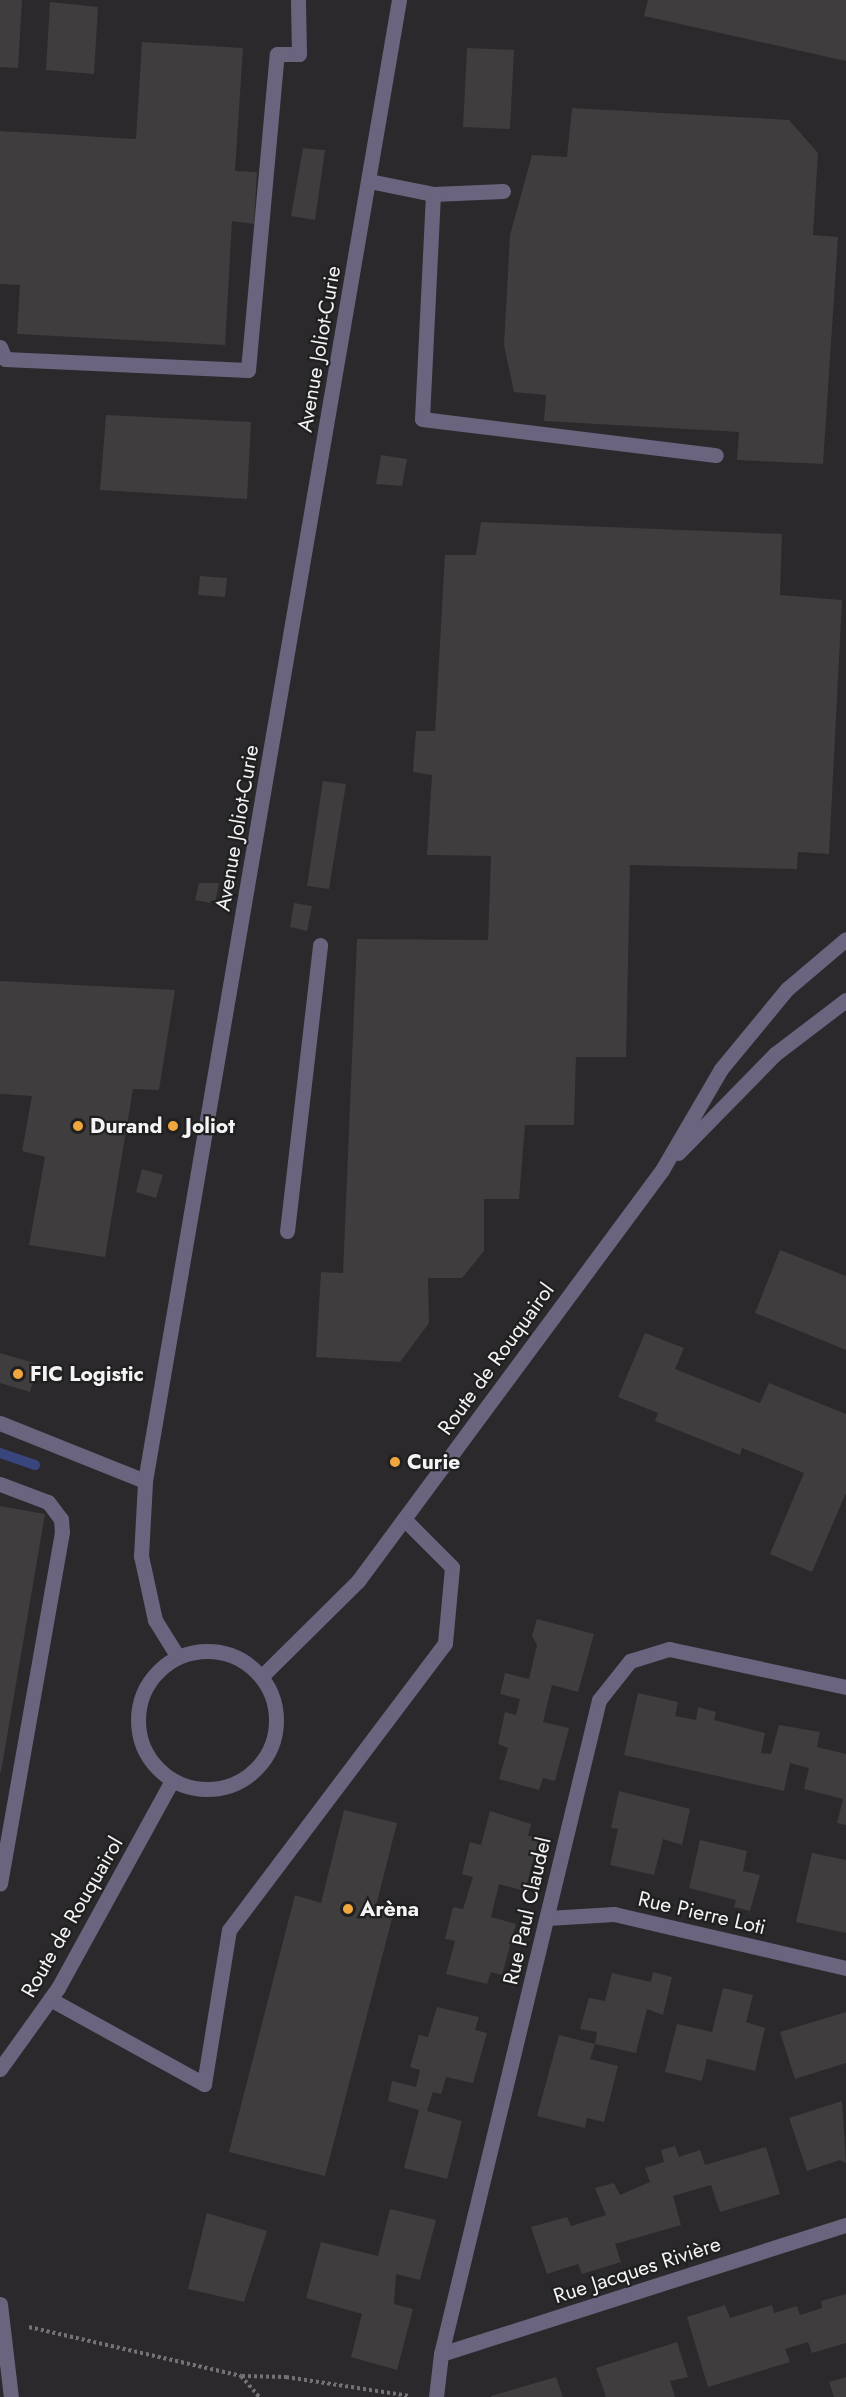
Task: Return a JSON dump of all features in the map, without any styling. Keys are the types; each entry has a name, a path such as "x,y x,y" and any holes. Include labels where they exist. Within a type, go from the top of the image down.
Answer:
{"street":[{"path":"0,347 5,359 248,370 277,54 299,54 298,0"},
{"name":"Avenue Joliot-Curie","path":"178,1657 155,1620 141,1556 145,1481 399,0"},
{"path":"369,182 433,194 503,191"},
{"path":"433,194 422,419 716,455"},
{"name":"Route de Rouquairol","path":"262,1676 358,1581 662,1170 721,1069 787,989 846,939"},
{"path":"287,1231 321,945"},
{"name":"Route de Rouquairol","path":"662,1170 775,1054 846,1000"},
{"path":"0,1423 145,1481"},
{"path":"0,1484 48,1502 61,1519 62,1532 0,1884"},
{"path":"50,1999 204,2084 229,1930 445,1643 452,1567 404,1519"},
{"name":"Rue Paul Claudel","path":"436,2397 441,2354 599,1700 630,1661 669,1649 846,1687"},
{"path":"200,1651 223,1652 262,1676 274,1701 277,1728 268,1755 249,1776 224,1788 197,1790 172,1781 152,1763 141,1741 138,1716 143,1692 157,1671 178,1657 200,1651"},
{"name":"Route de Rouquairol","path":"0,2069 50,1999 172,1781"},
{"name":"Rue Pierre Loti","path":"547,1918 614,1914 846,1968"},
{"name":"Rue Jacques Rivière","path":"441,2354 846,2225"},
{"path":"0,2304 11,2397"}],"path":[{"path":"2,2321 241,2376 286,2377 413,2397"},
{"path":"241,2376 259,2397"}],"building":[{"path":"0,0 22,0 18,68 0,67"},
{"path":"648,0 846,0 846,61 644,16"},
{"path":"50,2 98,7 94,74 46,70"},
{"path":"142,42 243,48 235,171 257,172 254,224 232,221 225,345 17,334 20,285 0,284 0,131 136,139"},
{"path":"467,48 514,50 510,129 463,127"},
{"path":"572,108 789,120 818,153 813,235 838,237 823,464 737,460 739,432 544,421 546,395 514,392 504,345 510,235 532,155 567,157"},
{"path":"303,148 325,150 315,220 291,216"},
{"path":"106,415 251,422 247,499 100,490"},
{"path":"381,455 407,459 402,486 376,484"},
{"path":"481,522 782,534 780,595 842,600 829,854 798,852 797,869 630,865 626,1057 576,1057 574,1125 525,1125 519,1199 484,1199 484,1251 462,1278 428,1278 429,1323 400,1362 316,1357 321,1272 343,1273 357,939 488,940 491,856 427,855 432,775 413,772 416,731 435,731 445,555 476,555"},
{"path":"200,576 227,578 225,597 198,595"},
{"path":"323,781 346,784 329,889 307,886"},
{"path":"199,883 219,883 215,904 195,900"},
{"path":"294,903 312,906 307,931 290,927"},
{"name":"Durand","path":"0,981 175,990 159,1090 133,1089 105,1257 29,1245 45,1157 22,1151 32,1096 0,1094"},
{"path":"142,1169 163,1175 156,1198 136,1192"},
{"path":"780,1250 846,1276 846,1350 755,1313"},
{"path":"645,1333 684,1348 675,1369 760,1403 769,1383 846,1414 846,1493 812,1572 770,1554 804,1473 742,1448 740,1455 655,1421 658,1413 618,1397"},
{"name":"FIC Logistic","path":"0,1353 38,1364 30,1392 0,1383"},
{"path":"0,1506 45,1514 1,1772 0,1772"},
{"path":"537,1619 594,1634 578,1692 552,1685 543,1722 569,1728 555,1781 543,1778 539,1790 499,1779 508,1748 498,1744 505,1712 516,1715 520,1699 500,1694 505,1673 529,1679 537,1645 532,1636"},
{"path":"638,1693 678,1702 675,1716 696,1720 698,1707 716,1712 714,1720 765,1733 761,1753 771,1754 779,1725 820,1732 817,1747 846,1754 846,1825 837,1823 843,1799 804,1789 809,1768 790,1763 784,1791 624,1755"},
{"path":"619,1791 690,1809 682,1845 663,1839 654,1875 610,1865 618,1829 611,1828"},
{"path":"344,1810 397,1823 375,1910 393,1915 325,2176 229,2152 295,1895 321,1903"},
{"path":"490,1811 531,1824 528,1836 539,1838 525,1891 499,1884 491,1917 516,1924 502,1975 491,1972 487,1984 446,1974 455,1941 445,1939 453,1907 463,1909 473,1877 462,1874 470,1842 481,1845"},
{"path":"700,1840 747,1851 743,1871 760,1875 750,1911 734,1907 736,1900 689,1888"},
{"path":"812,1853 846,1860 846,1933 796,1922"},
{"path":"653,1972 672,1977 663,2015 647,2009 636,2053 595,2044 597,2032 580,2029 589,1998 605,2001 612,1973 651,1982"},
{"path":"723,1988 753,1995 746,2022 765,2028 755,2071 707,2059 702,2081 665,2072 677,2024 712,2032"},
{"path":"437,2007 479,2017 475,2030 487,2033 473,2083 446,2077 441,2094 433,2092 427,2111 462,2121 447,2179 404,2168 419,2110 388,2101 392,2081 416,2087 420,2070 410,2067 419,2035 428,2037"},
{"path":"846,2012 846,2063 795,2079 780,2032"},
{"path":"559,2035 595,2044 590,2059 618,2066 604,2122 587,2118 585,2128 537,2116"},
{"path":"842,2101 846,2163 840,2160 807,2171 789,2118"},
{"path":"675,2146 679,2157 700,2150 705,2165 766,2147 780,2194 720,2212 711,2185 673,2196 681,2225 615,2244 621,2262 582,2274 578,2264 547,2274 531,2227 567,2217 571,2226 606,2215 595,2188 614,2183 620,2195 650,2182 645,2168 664,2162 661,2150"},
{"path":"390,2209 436,2220 420,2280 396,2274 394,2304 413,2309 397,2370 351,2357 362,2314 306,2298 321,2242 378,2256"},
{"path":"207,2213 267,2231 244,2302 188,2289"},
{"path":"846,2294 846,2343 812,2353 808,2342 785,2349 790,2362 708,2387 687,2317 725,2305 730,2318 772,2305 774,2313 797,2306 800,2315 822,2308 821,2301"},
{"path":"677,2342 688,2377 670,2381 675,2397 606,2397 596,2368"},
{"path":"556,2377 563,2397 491,2397 491,2396"},
{"path":"846,2377 846,2397 834,2397 829,2382"}],"waterway":[{"path":"0,1453 35,1465"}],"place":[{"name":"Durand","path":"78,1126"},
{"name":"Joliot","path":"173,1126"},
{"name":"FIC Logistic","path":"18,1374"},
{"name":"Curie","path":"395,1462"},
{"name":"Arèna","path":"348,1909"}]}
